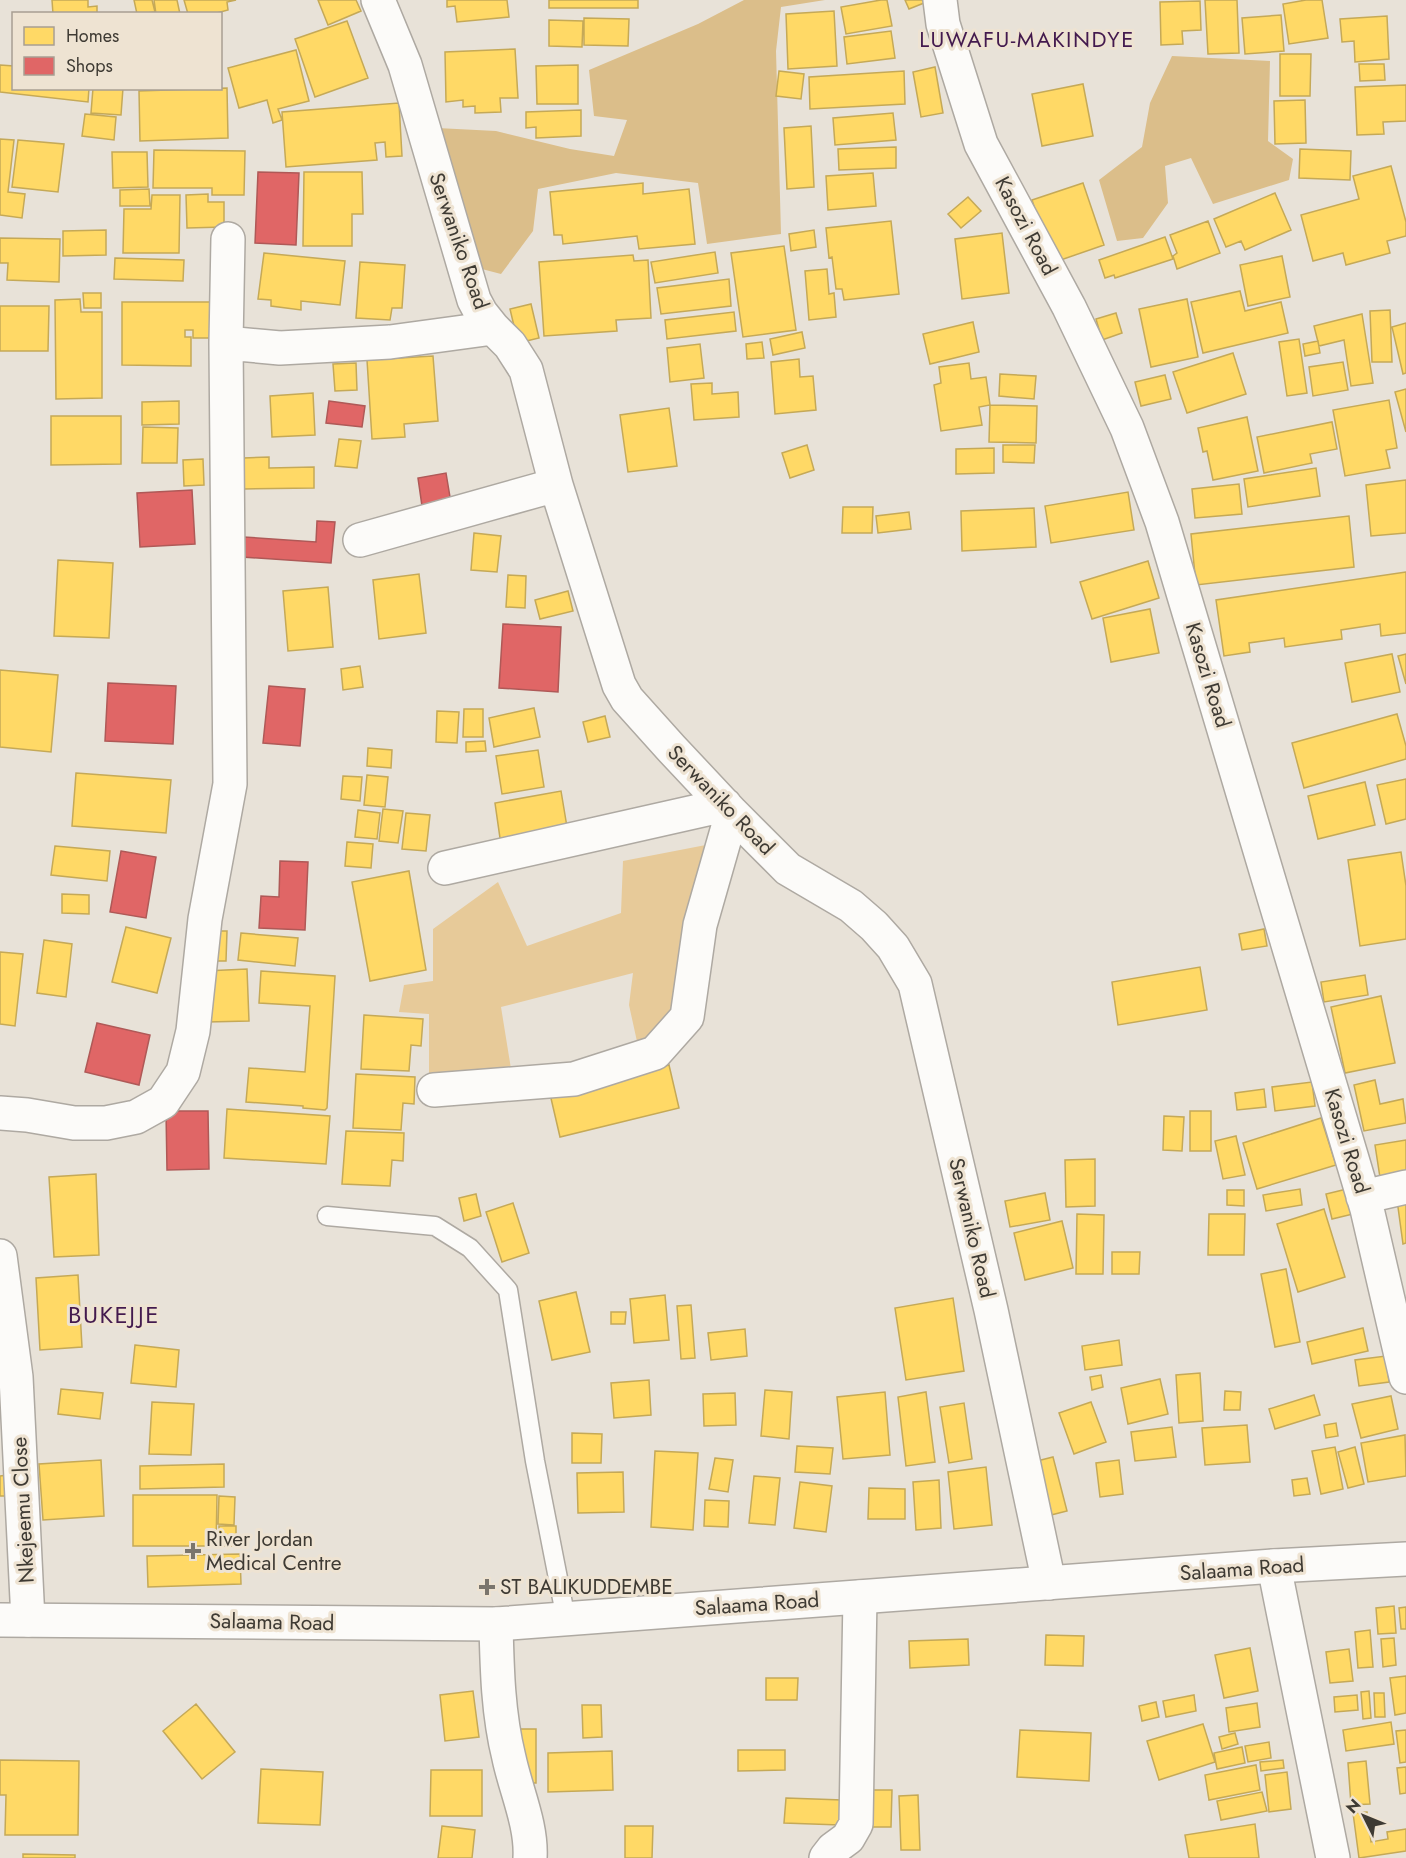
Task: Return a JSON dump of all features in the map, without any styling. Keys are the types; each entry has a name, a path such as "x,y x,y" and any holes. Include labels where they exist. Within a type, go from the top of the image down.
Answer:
{"street":[{"name":"Serwaniko Road","path":"378,0 405,65 474,300 481,313 510,345 526,370 556,485 619,685 627,699 788,869 851,906 874,926 893,947 915,984 991,1310 1049,1583"},
{"name":"Kasozi Road","path":"940,0 943,24 981,144 1069,307 1108,387 1127,428 1162,522 1364,1197 1406,1377"},
{"path":"0,1113 27,1115 74,1124 106,1123 135,1117 163,1102 183,1072 193,1031 205,919 230,784 226,343 228,239"},
{"path":"226,343 291,348 390,342 493,328"},
{"path":"360,540 556,485"},
{"path":"434,1090 574,1079 655,1053 687,1017 700,925 729,809 445,868"},
{"path":"1364,1197 1406,1186"},
{"name":"Nkejeemu Close","path":"0,1256 16,1377 14,1620"},
{"name":"Salaama Road","path":"14,1620 496,1624 1274,1566 1406,1559"},
{"path":"1274,1566 1333,1858"},
{"path":"826,1858 848,1838 855,1824 860,1597"},
{"path":"496,1624 498,1692 508,1758 531,1848 530,1858"}],"lane":[{"path":"327,1216 435,1226 470,1248 508,1290 535,1461 566,1619"}],"shaded area":[{"path":"744,0 825,0 781,7 776,51 781,234 707,244 698,183 616,173 538,189 533,231 501,274 478,268 437,128 496,131 570,149 614,156 627,120 594,116 589,70 698,24"},
{"path":"1172,56 1270,61 1268,141 1293,159 1289,180 1213,204 1191,158 1165,166 1168,203 1143,238 1117,241 1099,180 1142,147 1150,103"},
{"path":"711,844 682,1016 638,1046 629,1005 633,973 501,1007 512,1075 429,1077 429,1014 399,1012 404,985 433,981 433,929 498,882 527,946 621,913 623,861"}],"building: Homes":[{"path":"52,0 88,0 88,7 97,6 97,12 53,12"},
{"path":"134,0 152,0 155,12 137,12"},
{"path":"154,0 177,0 180,12 156,12"},
{"path":"184,0 236,0 227,2 228,10 220,12 187,12"},
{"path":"318,0 356,0 361,11 328,25"},
{"path":"447,0 507,0 509,17 457,22 455,6 447,7"},
{"path":"549,0 638,0 638,8 549,8"},
{"path":"887,0 892,26 846,34 841,7"},
{"path":"905,0 923,0 924,3 909,9"},
{"path":"1205,0 1237,0 1239,53 1208,54"},
{"path":"1322,0 1328,38 1289,44 1283,4"},
{"path":"1200,1 1201,30 1182,31 1183,44 1161,45 1160,2"},
{"path":"834,11 837,66 788,69 786,14"},
{"path":"1281,15 1284,51 1245,54 1242,18"},
{"path":"1387,16 1389,59 1355,62 1354,41 1342,42 1340,19"},
{"path":"584,18 629,19 628,46 584,45"},
{"path":"549,20 583,21 582,47 549,46"},
{"path":"347,21 368,78 315,97 295,39"},
{"path":"891,31 895,58 847,64 844,37"},
{"path":"515,49 518,98 500,98 501,112 475,113 475,106 463,107 463,100 446,102 445,52"},
{"path":"296,50 309,101 278,109 282,120 273,123 267,100 239,108 228,68"},
{"path":"1280,54 1311,54 1310,96 1280,96"},
{"path":"1359,64 1384,64 1385,80 1360,81"},
{"path":"0,65 12,66 12,90 89,90 88,102 0,92"},
{"path":"578,65 578,104 537,104 536,66"},
{"path":"935,67 943,113 921,117 913,72"},
{"path":"779,71 804,74 801,99 776,96"},
{"path":"904,71 905,104 810,109 809,77"},
{"path":"1083,84 1093,136 1042,146 1032,94"},
{"path":"1406,85 1406,121 1383,122 1384,134 1357,135 1355,87"},
{"path":"227,88 228,138 140,141 139,91 222,90"},
{"path":"93,90 123,90 121,115 91,113"},
{"path":"1305,100 1306,143 1275,144 1274,101"},
{"path":"399,103 402,156 386,157 385,142 375,143 377,160 286,167 282,112"},
{"path":"581,110 581,136 536,138 536,127 526,128 526,112"},
{"path":"893,113 896,140 835,145 833,118"},
{"path":"85,114 116,117 114,140 82,136"},
{"path":"811,126 814,187 787,189 784,128"},
{"path":"0,139 14,140 8,192 25,194 22,218 0,215"},
{"path":"18,140 64,144 58,192 12,187"},
{"path":"896,147 896,168 839,170 838,149"},
{"path":"1300,149 1351,151 1350,180 1299,178"},
{"path":"154,150 245,151 244,195 212,195 212,188 153,188"},
{"path":"112,152 147,152 148,187 113,188"},
{"path":"1391,166 1406,222 1406,236 1387,241 1390,253 1346,265 1343,253 1313,261 1301,215 1359,199 1353,176"},
{"path":"304,172 362,172 363,214 352,214 352,246 303,246"},
{"path":"873,173 876,206 828,210 826,176"},
{"path":"643,183 643,194 689,189 695,244 639,249 637,236 563,244 562,235 554,235 550,192"},
{"path":"1083,183 1104,245 1052,263 1032,200"},
{"path":"149,189 150,206 120,206 120,190"},
{"path":"1275,193 1291,230 1245,250 1241,241 1226,247 1214,219"},
{"path":"208,194 208,202 224,202 224,227 187,228 186,195"},
{"path":"152,195 180,195 179,253 123,253 124,209 151,209"},
{"path":"968,197 981,211 961,228 948,214"},
{"path":"891,221 899,294 844,300 842,289 836,289 832,257 829,258 826,228"},
{"path":"1208,221 1220,253 1177,269 1173,256 1177,253 1170,235"},
{"path":"106,230 106,255 63,256 63,231"},
{"path":"814,230 816,247 791,251 789,234"},
{"path":"1002,233 1009,293 962,299 955,239"},
{"path":"1165,237 1173,259 1115,278 1114,275 1105,278 1099,260"},
{"path":"0,238 60,239 59,282 7,280 8,263 0,263"},
{"path":"784,246 796,330 743,337 731,253"},
{"path":"715,252 718,273 655,283 651,262"},
{"path":"264,253 345,261 340,305 301,301 301,310 271,306 271,300 258,299"},
{"path":"633,255 634,261 648,260 651,318 616,320 617,331 544,336 539,262"},
{"path":"1282,256 1290,297 1248,306 1240,265"},
{"path":"115,258 184,260 183,281 114,279"},
{"path":"360,262 405,265 402,308 392,308 390,320 356,318"},
{"path":"827,269 829,294 834,293 836,317 809,320 805,271"},
{"path":"729,279 731,306 661,314 657,288"},
{"path":"1240,291 1245,311 1281,302 1288,333 1203,353 1191,302"},
{"path":"83,293 101,293 101,308 84,308"},
{"path":"80,299 81,312 102,312 102,398 56,399 55,300"},
{"path":"1187,299 1198,357 1151,367 1139,309"},
{"path":"122,302 211,302 211,338 193,338 193,330 185,330 185,337 191,337 191,366 122,365"},
{"path":"531,304 539,338 518,343 510,309"},
{"path":"0,306 49,306 48,351 0,351"},
{"path":"1390,310 1392,362 1372,362 1370,311"},
{"path":"734,312 736,331 667,339 665,320"},
{"path":"1116,313 1122,333 1102,340 1096,319"},
{"path":"1362,314 1373,383 1351,386 1344,340 1319,346 1314,326"},
{"path":"973,322 979,352 930,364 923,334"},
{"path":"1406,323 1406,373 1403,374 1392,327"},
{"path":"802,332 805,348 773,355 770,339"},
{"path":"1299,339 1307,393 1287,396 1279,342"},
{"path":"1318,341 1320,353 1305,356 1303,344"},
{"path":"762,342 764,358 747,359 746,344"},
{"path":"700,344 704,378 670,382 667,348"},
{"path":"1233,353 1246,394 1187,413 1173,372"},
{"path":"433,356 438,421 404,424 405,437 372,439 367,360"},
{"path":"799,359 800,377 813,376 816,410 775,414 771,362"},
{"path":"1343,362 1348,390 1313,396 1309,367"},
{"path":"356,363 357,390 335,391 333,364"},
{"path":"969,363 971,379 986,377 990,405 979,407 982,425 941,431 934,385 941,383 939,367"},
{"path":"1000,374 1036,376 1034,399 999,396"},
{"path":"1165,375 1171,399 1141,406 1135,382"},
{"path":"712,383 712,394 738,392 739,417 694,420 691,384"},
{"path":"1406,389 1406,432 1395,392"},
{"path":"313,393 315,435 272,437 270,396"},
{"path":"1389,400 1397,448 1386,450 1390,468 1345,476 1333,410"},
{"path":"179,401 179,424 142,425 142,402"},
{"path":"990,405 1037,406 1036,443 989,442"},
{"path":"669,408 677,466 628,472 620,415"},
{"path":"51,416 121,416 121,464 51,465"},
{"path":"1247,417 1258,471 1213,480 1207,451 1203,452 1198,428"},
{"path":"1332,422 1337,449 1310,454 1312,463 1264,473 1257,437"},
{"path":"143,427 178,428 177,463 142,463"},
{"path":"339,439 361,441 357,468 335,466"},
{"path":"807,445 814,470 790,478 782,453"},
{"path":"1003,445 1035,445 1034,463 1003,462"},
{"path":"994,448 994,473 956,474 956,449"},
{"path":"269,457 269,468 314,467 314,488 244,489 244,458"},
{"path":"203,459 204,485 184,486 183,460"},
{"path":"1316,468 1320,496 1248,507 1244,479"},
{"path":"1406,480 1406,533 1371,536 1366,485"},
{"path":"1239,484 1242,514 1195,518 1192,489"},
{"path":"1128,492 1134,530 1051,543 1045,506"},
{"path":"843,507 873,507 872,533 842,533"},
{"path":"1034,508 1036,547 962,551 961,511"},
{"path":"909,512 911,529 878,533 876,516"},
{"path":"1349,516 1354,567 1196,585 1191,534"},
{"path":"474,533 501,536 497,572 471,570"},
{"path":"58,560 113,563 109,638 54,636"},
{"path":"1148,561 1159,598 1092,619 1080,582"},
{"path":"1406,572 1406,633 1381,636 1380,624 1341,630 1342,639 1285,647 1284,638 1249,643 1250,652 1224,656 1216,600"},
{"path":"419,574 426,633 379,639 373,580"},
{"path":"508,575 526,576 525,608 506,607"},
{"path":"328,587 333,647 288,651 283,591"},
{"path":"568,591 573,611 540,619 535,600"},
{"path":"1150,609 1159,653 1111,662 1103,618"},
{"path":"1392,654 1400,692 1352,702 1345,663"},
{"path":"1406,654 1406,684 1398,656"},
{"path":"360,666 363,687 343,690 341,669"},
{"path":"0,670 58,675 51,752 0,747"},
{"path":"534,708 540,737 494,747 489,718"},
{"path":"464,709 483,709 483,737 463,737"},
{"path":"437,711 459,712 457,743 436,742"},
{"path":"1397,714 1406,746 1406,759 1304,788 1292,743"},
{"path":"605,716 610,737 588,742 583,722"},
{"path":"485,741 486,751 466,752 466,742"},
{"path":"368,748 392,750 391,768 367,766"},
{"path":"538,750 544,787 502,794 496,756"},
{"path":"76,773 171,780 166,833 72,826"},
{"path":"367,775 388,777 385,807 364,805"},
{"path":"343,776 362,777 360,801 341,799"},
{"path":"1406,779 1406,819 1386,824 1377,785"},
{"path":"1365,782 1375,825 1318,839 1308,796"},
{"path":"561,791 568,833 501,845 495,803"},
{"path":"383,809 403,811 398,843 379,841"},
{"path":"358,810 380,813 377,839 355,837"},
{"path":"406,813 430,815 426,851 402,849"},
{"path":"347,842 373,844 371,868 345,866"},
{"path":"55,846 110,851 107,881 51,875"},
{"path":"1401,852 1406,886 1406,939 1360,946 1348,860"},
{"path":"409,871 426,970 370,981 352,882"},
{"path":"62,894 89,895 89,914 62,913"},
{"path":"126,927 171,938 157,993 112,982"},
{"path":"1264,929 1267,946 1242,950 1239,934"},
{"path":"211,931 227,931 226,961 210,961"},
{"path":"241,933 298,938 295,966 238,960"},
{"path":"44,940 72,944 66,997 37,993"},
{"path":"0,952 23,954 15,1026 0,1024"},
{"path":"1200,967 1207,1010 1118,1025 1112,982"},
{"path":"247,969 249,1021 207,1022 205,971"},
{"path":"261,971 335,976 327,1108 325,1110 246,1102 249,1068 305,1072 310,1006 259,1003"},
{"path":"1365,975 1368,995 1324,1002 1321,982"},
{"path":"1381,996 1395,1063 1345,1073 1331,1007"},
{"path":"364,1015 423,1019 421,1046 411,1045 409,1071 361,1069"},
{"path":"669,1065 679,1108 560,1137 550,1094"},
{"path":"356,1074 415,1077 414,1104 403,1103 401,1130 353,1128"},
{"path":"1375,1080 1380,1104 1403,1099 1406,1123 1364,1131 1354,1085"},
{"path":"1312,1082 1315,1106 1275,1111 1272,1087"},
{"path":"1264,1089 1266,1107 1237,1110 1235,1093"},
{"path":"227,1109 330,1116 326,1164 224,1158"},
{"path":"1190,1111 1211,1111 1211,1151 1190,1151"},
{"path":"1164,1116 1184,1117 1182,1151 1163,1150"},
{"path":"1321,1118 1336,1165 1257,1189 1243,1143"},
{"path":"346,1131 404,1133 403,1161 392,1160 390,1186 342,1184"},
{"path":"1236,1136 1245,1175 1223,1179 1215,1141"},
{"path":"1406,1140 1406,1180 1381,1184 1375,1145"},
{"path":"1095,1159 1095,1206 1066,1207 1065,1160"},
{"path":"96,1174 99,1255 54,1257 49,1177"},
{"path":"1300,1189 1302,1205 1266,1211 1263,1195"},
{"path":"1347,1189 1353,1214 1332,1219 1326,1194"},
{"path":"1227,1190 1244,1190 1244,1206 1227,1205"},
{"path":"1045,1193 1050,1220 1010,1227 1005,1201"},
{"path":"476,1194 481,1216 464,1221 459,1198"},
{"path":"1406,1199 1406,1243 1403,1244 1397,1200"},
{"path":"513,1203 529,1253 502,1262 486,1212"},
{"path":"1324,1209 1345,1277 1298,1292 1277,1224"},
{"path":"1077,1214 1104,1215 1103,1274 1076,1274"},
{"path":"1209,1214 1245,1214 1244,1255 1208,1255"},
{"path":"1062,1221 1073,1268 1025,1280 1014,1233"},
{"path":"1112,1252 1140,1252 1139,1274 1112,1274"},
{"path":"1286,1269 1300,1342 1275,1347 1261,1274"},
{"path":"78,1275 82,1347 40,1350 36,1278"},
{"path":"576,1292 590,1352 552,1360 539,1301"},
{"path":"665,1295 669,1340 634,1343 630,1299"},
{"path":"953,1298 964,1371 906,1380 895,1308"},
{"path":"691,1305 695,1358 681,1359 677,1306"},
{"path":"611,1312 626,1312 625,1324 611,1324"},
{"path":"1363,1328 1368,1351 1312,1364 1307,1342"},
{"path":"745,1329 747,1356 711,1360 708,1333"},
{"path":"1119,1340 1122,1365 1085,1370 1082,1346"},
{"path":"135,1345 179,1350 176,1387 131,1383"},
{"path":"1386,1356 1389,1382 1359,1386 1355,1360"},
{"path":"1200,1373 1203,1421 1179,1423 1176,1375"},
{"path":"1101,1375 1103,1387 1092,1390 1090,1377"},
{"path":"1160,1379 1168,1414 1128,1424 1121,1388"},
{"path":"649,1380 651,1415 614,1418 611,1383"},
{"path":"61,1389 103,1393 100,1419 58,1414"},
{"path":"765,1390 792,1392 789,1439 761,1436"},
{"path":"1225,1391 1241,1392 1240,1410 1224,1410"},
{"path":"885,1392 890,1455 843,1459 837,1397"},
{"path":"926,1392 935,1462 906,1466 898,1397"},
{"path":"735,1393 736,1425 704,1426 703,1394"},
{"path":"1314,1395 1320,1415 1275,1429 1269,1409"},
{"path":"1391,1396 1398,1429 1361,1438 1352,1404"},
{"path":"152,1402 194,1404 191,1455 149,1454"},
{"path":"1091,1402 1106,1442 1074,1454 1059,1413"},
{"path":"964,1403 972,1459 949,1463 940,1407"},
{"path":"1336,1423 1338,1436 1326,1438 1324,1425"},
{"path":"1247,1425 1250,1462 1205,1465 1202,1428"},
{"path":"1172,1427 1176,1457 1135,1461 1131,1432"},
{"path":"572,1433 602,1434 601,1463 572,1463"},
{"path":"1405,1435 1406,1476 1368,1482 1361,1443"},
{"path":"797,1446 833,1448 830,1474 795,1472"},
{"path":"1335,1447 1343,1489 1321,1494 1312,1451"},
{"path":"1355,1447 1364,1484 1348,1488 1338,1452"},
{"path":"655,1451 698,1453 693,1530 651,1527"},
{"path":"1053,1457 1067,1511 1047,1516 1033,1462"},
{"path":"715,1458 733,1460 728,1492 709,1489"},
{"path":"101,1460 104,1516 43,1520 39,1464"},
{"path":"1119,1460 1123,1494 1100,1497 1096,1463"},
{"path":"224,1464 224,1487 140,1489 140,1466"},
{"path":"986,1467 992,1525 954,1529 948,1472"},
{"path":"623,1472 624,1512 578,1513 577,1473"},
{"path":"7,1475 8,1496 0,1496 0,1476"},
{"path":"754,1476 780,1478 775,1525 749,1523"},
{"path":"1307,1478 1310,1494 1294,1496 1292,1480"},
{"path":"939,1480 941,1528 916,1530 913,1482"},
{"path":"800,1482 832,1486 826,1532 794,1528"},
{"path":"869,1488 905,1489 905,1519 868,1519"},
{"path":"133,1495 217,1495 216,1546 133,1546"},
{"path":"219,1496 235,1497 234,1525 218,1524"},
{"path":"705,1500 729,1501 728,1527 704,1526"},
{"path":"219,1526 236,1526 236,1546 219,1546"},
{"path":"240,1554 241,1584 148,1587 147,1556"},
{"path":"1394,1606 1396,1633 1378,1634 1376,1608"},
{"path":"1406,1607 1406,1629 1401,1629 1399,1608"},
{"path":"1370,1630 1373,1667 1358,1668 1355,1632"},
{"path":"1046,1635 1084,1636 1083,1666 1045,1665"},
{"path":"1394,1638 1396,1665 1383,1667 1381,1639"},
{"path":"968,1639 969,1665 910,1668 909,1641"},
{"path":"1250,1648 1258,1691 1224,1698 1215,1655"},
{"path":"1349,1649 1353,1681 1330,1683 1326,1652"},
{"path":"1406,1676 1406,1713 1395,1715 1390,1678"},
{"path":"766,1678 798,1678 797,1700 766,1700"},
{"path":"473,1691 479,1737 445,1741 440,1695"},
{"path":"1369,1691 1371,1718 1363,1719 1361,1692"},
{"path":"1374,1693 1384,1693 1385,1717 1375,1717"},
{"path":"1194,1695 1196,1711 1166,1717 1163,1701"},
{"path":"1357,1695 1358,1710 1335,1712 1334,1697"},
{"path":"1156,1702 1159,1717 1142,1721 1139,1706"},
{"path":"1257,1703 1260,1727 1229,1732 1226,1708"},
{"path":"196,1704 235,1752 202,1779 163,1731"},
{"path":"582,1705 601,1705 602,1737 583,1738"},
{"path":"1391,1722 1394,1744 1346,1751 1343,1730"},
{"path":"1203,1724 1215,1762 1159,1780 1147,1741"},
{"path":"519,1729 536,1729 536,1783 518,1783"},
{"path":"1020,1730 1091,1733 1089,1781 1017,1777"},
{"path":"1406,1730 1406,1762 1400,1763 1396,1731"},
{"path":"1235,1733 1238,1744 1222,1749 1219,1737"},
{"path":"1269,1742 1271,1758 1248,1762 1245,1746"},
{"path":"1242,1747 1245,1763 1217,1769 1214,1753"},
{"path":"738,1750 785,1750 785,1770 738,1771"},
{"path":"612,1751 613,1790 548,1792 548,1753"},
{"path":"0,1760 79,1761 78,1835 5,1835 6,1795 0,1795"},
{"path":"1283,1760 1284,1768 1261,1771 1260,1762"},
{"path":"1366,1761 1370,1804 1351,1805 1348,1763"},
{"path":"1256,1765 1260,1790 1209,1800 1205,1775"},
{"path":"1406,1767 1406,1793 1400,1794 1397,1768"},
{"path":"261,1769 323,1772 320,1825 258,1823"},
{"path":"431,1770 482,1770 482,1816 430,1816"},
{"path":"1287,1772 1291,1809 1269,1812 1265,1775"},
{"path":"869,1790 892,1790 891,1827 868,1827"},
{"path":"1262,1792 1267,1811 1221,1820 1217,1801"},
{"path":"918,1795 920,1850 901,1850 899,1796"},
{"path":"786,1798 842,1800 840,1825 784,1823"},
{"path":"1367,1812 1371,1842 1388,1839 1387,1832 1406,1829 1406,1851 1359,1858 1353,1813"},
{"path":"1255,1824 1259,1858 1189,1858 1185,1835"},
{"path":"442,1826 475,1830 472,1858 438,1858"},
{"path":"625,1826 653,1826 652,1858 625,1858"},
{"path":"23,1854 75,1855 75,1858 23,1858"}],"building: Shops":[{"path":"258,172 299,173 296,245 255,243"},
{"path":"329,401 365,406 362,427 326,423"},
{"path":"446,473 452,509 423,513 418,478"},
{"path":"192,490 195,544 140,547 137,493"},
{"path":"317,521 335,522 331,563 242,557 244,537 316,542"},
{"path":"503,624 561,627 558,692 499,688"},
{"path":"108,683 176,686 173,744 105,741"},
{"path":"269,686 305,689 300,746 263,743"},
{"path":"121,851 156,857 146,918 110,912"},
{"path":"280,861 308,862 305,930 259,928 261,896 279,897"},
{"path":"97,1023 150,1035 139,1085 85,1072"},
{"path":"166,1111 208,1111 209,1169 167,1170"}],"place":[{"name":"River Jordan Medical Centre","path":"193,1551"},
{"name":"ST BALIKUDDEMBE","path":"487,1587"}],"district":[{"name":"LUWAFU-MAKINDYE","path":"1027,39"},
{"name":"BUKEJJE","path":"114,1314"}]}
